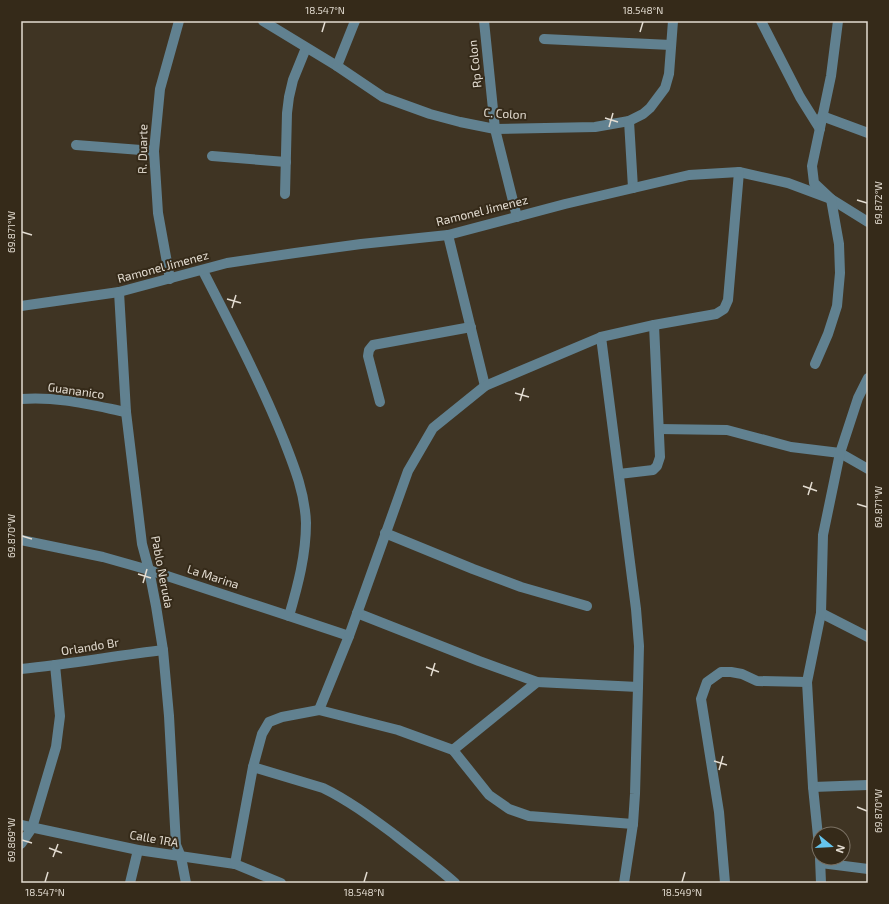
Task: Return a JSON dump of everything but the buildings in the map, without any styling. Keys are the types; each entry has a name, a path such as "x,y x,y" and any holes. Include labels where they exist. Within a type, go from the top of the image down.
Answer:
{"street":[{"name":"R. Duarte","path":"170,279 158,213 154,152 160,89 179,21"},
{"name":"C. Colon","path":"263,21 378,94 430,114 495,129 595,127 629,121 643,114 650,108 665,88 669,74 673,21"},
{"path":"336,66 355,21"},
{"name":"Rp Colon","path":"484,21 495,129 517,217"},
{"path":"761,21 800,97 820,129"},
{"path":"815,364 828,334 837,306 840,273 839,244 831,199 814,183 812,166 831,76 838,21"},
{"path":"544,39 671,45"},
{"path":"285,194 287,113 289,97 293,80 306,48"},
{"path":"822,116 868,132"},
{"path":"629,121 633,188"},
{"path":"76,145 154,152"},
{"path":"212,156 286,162"},
{"path":"319,710 349,636 408,471 433,428 485,386 601,337 654,325 716,314 724,309 728,300 739,172"},
{"name":"Ramonel Jimenez","path":"21,306 119,292 202,271 227,263 361,244 448,235 565,204 689,175 739,172 788,183 831,199 868,222"},
{"path":"448,235 485,386"},
{"path":"202,271 238,340 270,408 298,477 302,492 306,522 305,547 299,582 290,616"},
{"name":"Pablo Neruda","path":"119,292 126,412 142,544 149,570 163,650 169,716 176,845 181,857 186,883"},
{"path":"618,474 653,470 657,466 660,457 654,325"},
{"path":"380,402 368,356 369,350 373,345 471,327"},
{"path":"601,337 636,609 639,646 635,794 633,824 624,883"},
{"path":"817,826 813,787 807,682 821,613 824,535 840,453 858,398 868,378"},
{"name":"Guananico","path":"21,399 32,398 61,400 126,412"},
{"path":"659,429 727,430 791,447 840,453 868,469"},
{"path":"385,533 521,587 587,606"},
{"name":"La Marina","path":"21,540 103,557 149,570 349,636"},
{"path":"357,613 537,682 638,687"},
{"path":"821,613 868,637"},
{"name":"Orlando Br","path":"21,669 163,650"},
{"path":"21,844 32,828 56,747 60,716 55,665"},
{"path":"725,883 719,812 701,699 707,682 721,672 732,672 742,674 757,681 807,682"},
{"path":"453,750 537,682"},
{"path":"235,864 253,766 262,734 269,722 282,717 319,710 398,730 453,750 489,795 509,808 529,816 633,824"},
{"path":"253,766 333,792 374,820 455,883"},
{"path":"813,787 868,785"},
{"name":"Calle 1RA","path":"21,825 138,850 235,864 280,883"},
{"path":"130,883 138,850"},
{"path":"820,866 821,883"},
{"path":"850,866 868,869"}]}
